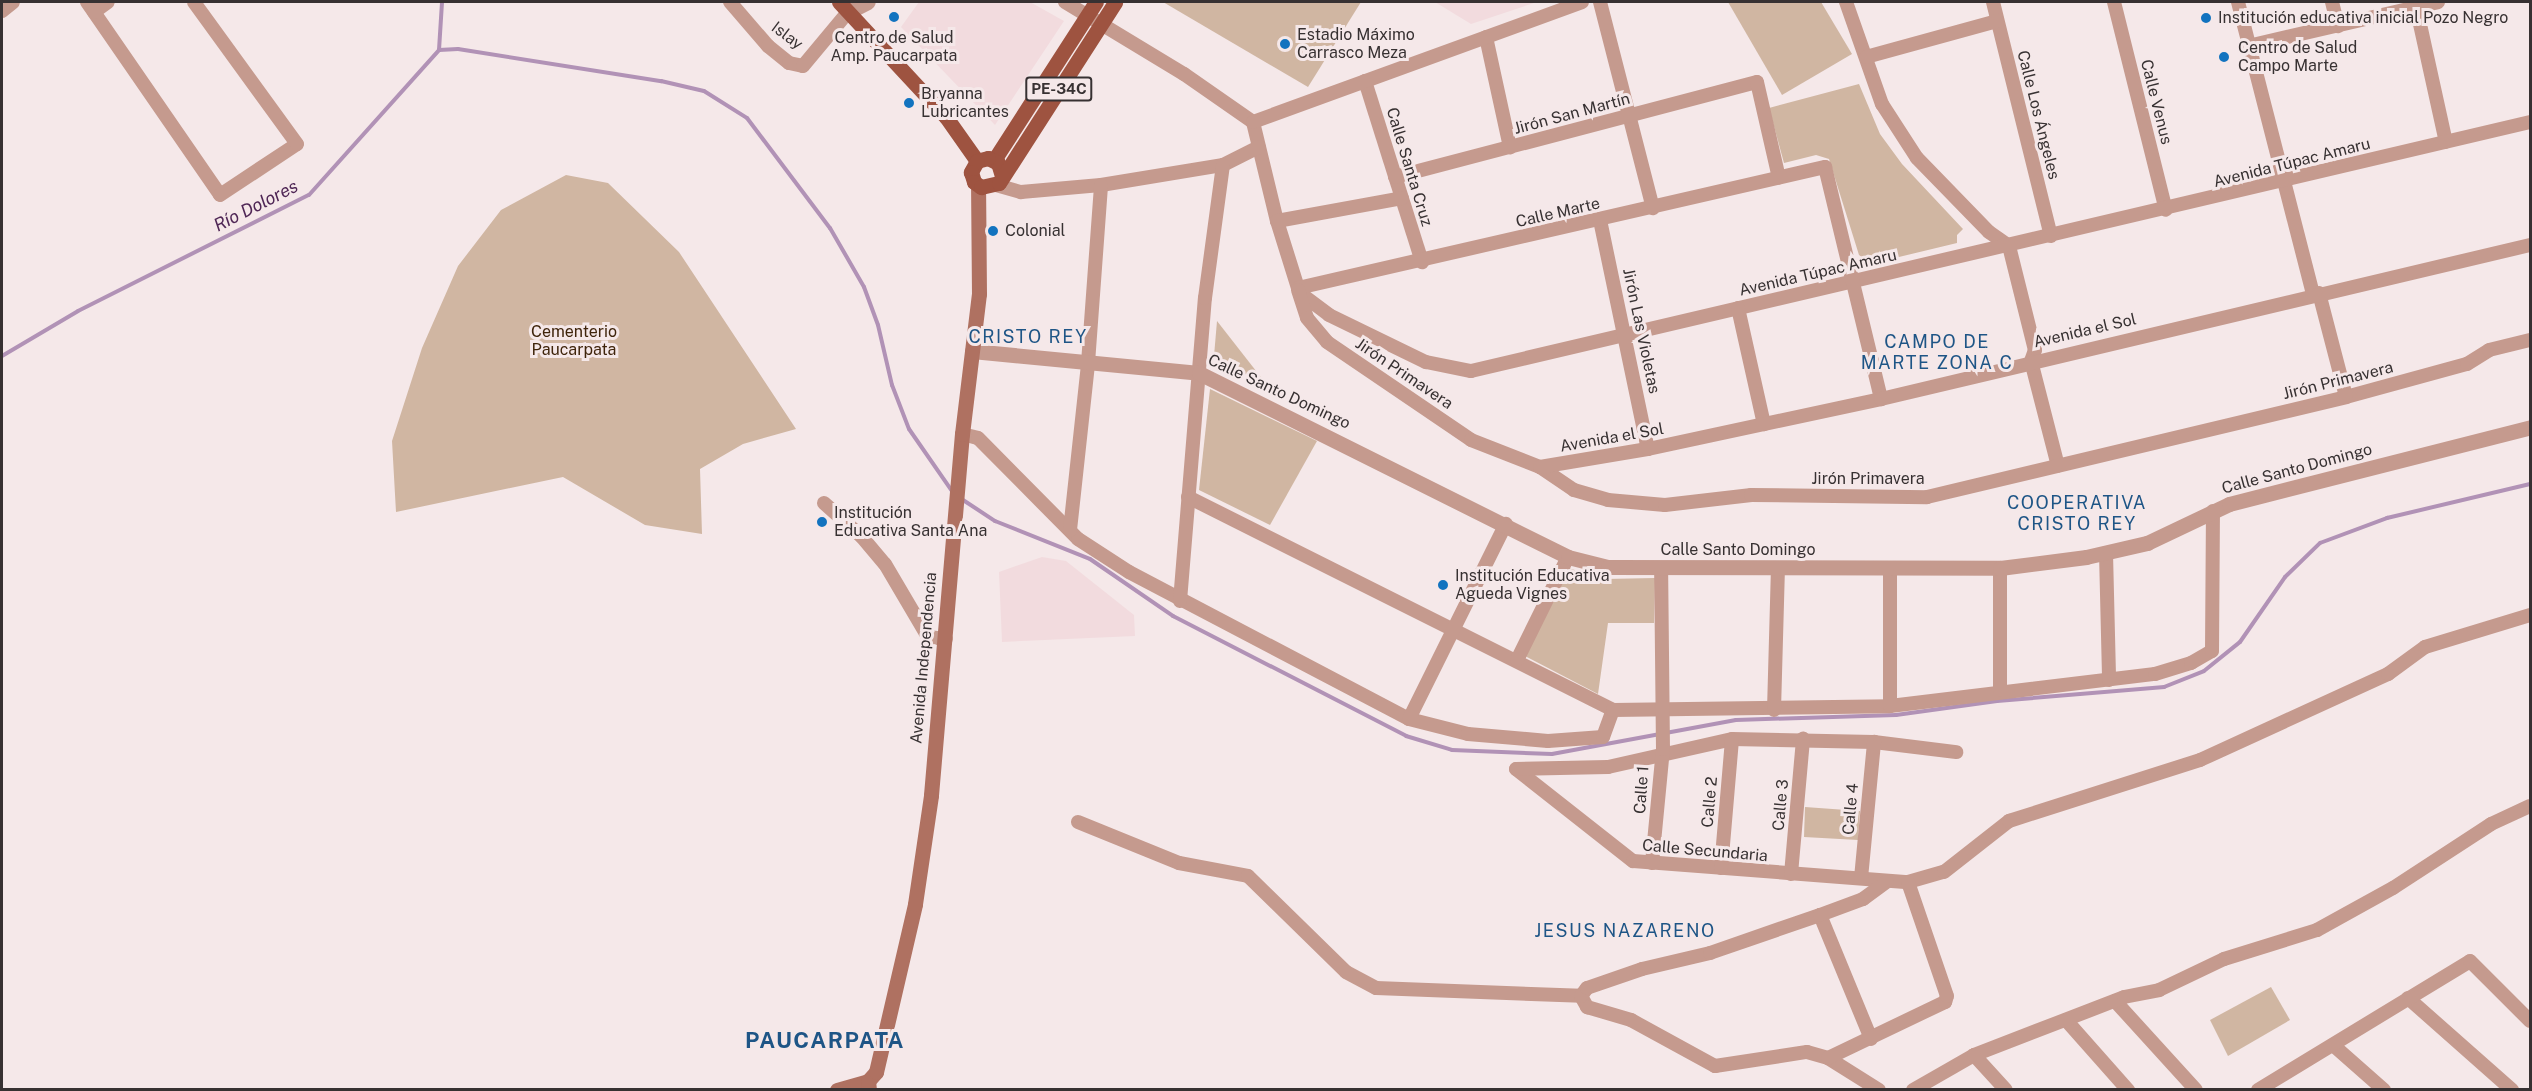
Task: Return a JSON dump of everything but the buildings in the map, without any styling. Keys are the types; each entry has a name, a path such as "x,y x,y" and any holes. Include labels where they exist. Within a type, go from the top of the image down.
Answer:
{"main road":[{"name":"PE-34C","path":"994,160 1096,2"},
{"name":"PE-34C","path":"992,184 1115,2"},
{"path":"846,5 946,117 977,162"},
{"path":"994,160 992,184 971,172 977,162 994,160"},
{"name":"Avenida Independencia","path":"869,1085 876,1072 915,904 931,795 962,434 979,294 979,222 992,184"},
{"path":"837,1089 869,1085"}],"street":[{"path":"2,11 13,2"},
{"path":"108,2 90,7 220,195 297,144 195,2"},
{"name":"Islay","path":"730,2 768,46 789,63 803,66 846,5"},
{"path":"846,5 868,2"},
{"path":"1065,2 1184,74 1253,122 1277,222 1298,288"},
{"path":"1253,122 1582,2"},
{"path":"1600,2 1653,207"},
{"path":"1845,2 1882,105 1917,158 1989,232 2009,246 2035,350 2031,361 2058,466"},
{"name":"Calle Los Ángeles","path":"1993,2 2051,236"},
{"name":"Calle Venus","path":"2114,2 2166,210"},
{"path":"2238,2 2248,46 2346,397"},
{"path":"2332,2 2338,26"},
{"path":"2248,46 2438,2"},
{"path":"2416,6 2446,142"},
{"path":"1866,57 1997,21"},
{"path":"1486,36 1510,147"},
{"name":"Calle Santa Cruz","path":"1365,81 1422,262"},
{"name":"Jirón San Martín","path":"1395,177 1757,82 1779,178"},
{"name":"Avenida Túpac Amaru","path":"1298,288 1329,315 1426,362 1452,369 1471,370 2286,182 2530,122"},
{"path":"992,184 1021,192 1101,185 1223,165 1259,147"},
{"path":"1180,601 1199,373 1223,165"},
{"name":"Calle Marte","path":"1298,288 1422,262 1825,167 1856,281"},
{"path":"1070,530 1088,363 1101,185"},
{"path":"1277,222 1402,198"},
{"name":"Jirón Las Violetas","path":"1600,220 1648,449"},
{"name":"Avenida el Sol","path":"1540,467 1648,449 1881,399 2031,361 2530,245"},
{"path":"1856,281 1881,399"},
{"name":"Jirón Primavera","path":"1298,288 1307,318 1327,342 1471,440 1540,467 1586,493 1608,500 1665,505 1751,495 1927,497 2346,397 2467,364 2489,350 2530,340"},
{"path":"1738,308 1764,424"},
{"name":"Calle Santo Domingo","path":"972,351 1199,373 1506,524 1568,557 1608,567 1661,569 2000,568 2106,553 2147,543 2213,511 2530,427"},
{"path":"962,434 978,438 1070,530 1129,572 1180,601 1408,719 1468,734 1548,741 1603,737 1613,710"},
{"path":"1188,497 1518,660 1613,710 1663,716 1890,706 2000,690 2155,674 2212,651 2213,511"},
{"path":"824,504 862,537 885,564 928,638 946,639"},
{"path":"1408,719 1452,627 1506,524"},
{"path":"2106,553 2109,680"},
{"path":"1518,660 1568,557"},
{"path":"1774,710 1778,568"},
{"path":"2000,568 2000,690"},
{"name":"Calle 1","path":"1652,863 1662,753 1661,569"},
{"path":"1890,569 1890,706"},
{"name":"Calle Secundaria","path":"1662,753 1608,767 1516,769 1629,860 1908,882 1944,872 2009,821 2200,760 2388,674 2425,647 2530,615"},
{"path":"1662,753 1732,739 1874,742 1956,752"},
{"name":"Calle 2","path":"1721,868 1732,739"},
{"name":"Calle 3","path":"1791,874 1803,739"},
{"name":"Calle 4","path":"1861,878 1874,742"},
{"path":"1913,1089 1974,1054 2115,1001 2159,990 2224,959 2317,930 2393,888 2491,824 2530,806"},
{"path":"1078,822 1179,863 1248,876 1346,972 1376,988 1581,996"},
{"path":"1581,996 1587,988 1620,976 1710,953 1863,899 1886,882"},
{"path":"1828,1058 1945,1002 1947,996 1908,882"},
{"path":"1820,915 1871,1039"},
{"path":"2258,1089 2470,961 2530,1022"},
{"path":"1581,996 1587,1007 1631,1020 1715,1066 1807,1052 1828,1058 1879,1089"},
{"path":"2408,998 2512,1089"},
{"path":"2115,1001 2196,1089"},
{"path":"2066,1020 2128,1089"},
{"path":"2333,1045 2384,1089"},
{"path":"1974,1054 2006,1089"}],"shaded area":[{"path":"919,2 1030,2 1064,21 995,125 901,27"},
{"path":"1435,2 1537,2 1471,24"},
{"path":"1042,557 1066,561 1134,615 1135,636 1002,642 999,572"}],"green space":[{"name":"Estadio Máximo Carrasco Meza","path":"1163,2 1361,2 1308,87"},
{"path":"1728,2 1821,2 1852,54 1782,95"},
{"path":"1859,84 1880,134 1902,164 1963,229 1957,235 1957,243 1874,263 1866,260 1859,255 1829,159 1816,155 1784,163 1769,108"},
{"name":"Cementerio Paucarpata","path":"566,175 608,183 679,252 796,429 743,444 700,469 702,534 645,525 563,477 396,512 392,441 422,348 458,266 501,210"},
{"path":"1217,321 1267,385 1266,386 1214,356"},
{"path":"1210,389 1317,441 1270,525 1199,490"},
{"path":"1568,568 1605,579 1655,578 1654,623 1608,623 1598,694 1525,656"},
{"path":"1805,807 1860,811 1858,840 1804,837"},
{"path":"2271,987 2290,1020 2228,1056 2210,1020"}],"waterway":[{"name":"Río Dolores","path":"2,356 78,311 309,195 439,50 442,2"},
{"path":"439,50 458,49 661,81 704,91 747,118 830,228 864,287 878,325 892,385 909,429 952,491"},
{"path":"960,498 995,521 1090,559 1173,616 1406,736 1452,750 1552,754 1736,720 1896,715 1997,701 2164,687 2204,671 2240,642 2285,577 2320,543 2387,518 2530,484"}],"place":[{"name":"Centro de Salud Amp. Paucarpata","path":"894,17"},
{"name":"Institución educativa inicial Pozo Negro","path":"2206,18"},
{"name":"Estadio Máximo Carrasco Meza","path":"1285,44"},
{"name":"Centro de Salud Campo Marte","path":"2224,57"},
{"name":"Bryanna Lubricantes","path":"909,103"},
{"name":"Colonial","path":"993,231"},
{"name":"Institución Educativa Santa Ana","path":"822,522"},
{"name":"Institución Educativa Agueda Vignes","path":"1443,585"}],"district":[{"name":"CRISTO REY","path":"1028,337"},
{"name":"CAMPO DE MARTE ZONA C","path":"1937,353"},
{"name":"COOPERATIVA CRISTO REY","path":"2077,514"},
{"name":"JESUS NAZARENO","path":"1625,931"},
{"name":"PAUCARPATA","path":"825,1041"}]}
